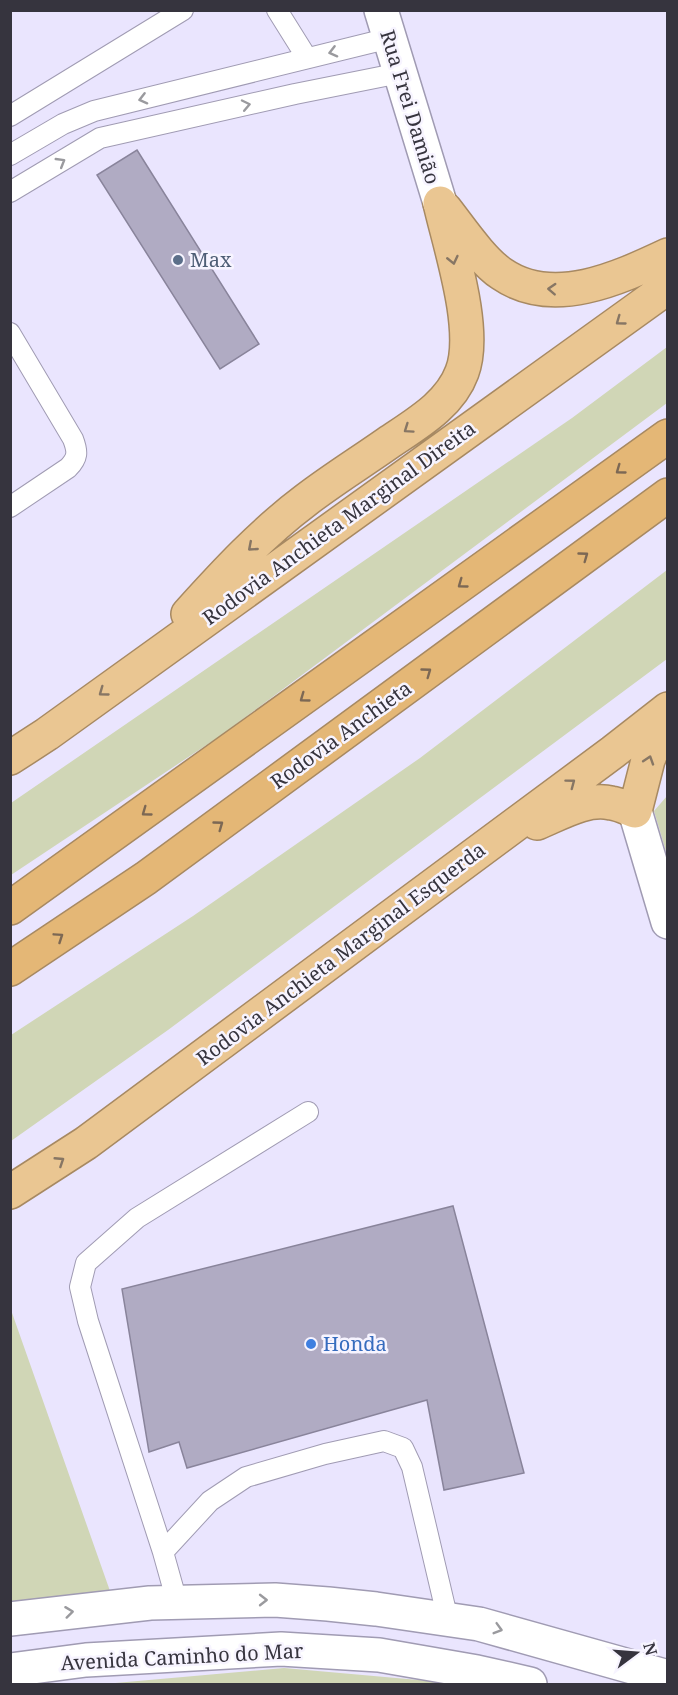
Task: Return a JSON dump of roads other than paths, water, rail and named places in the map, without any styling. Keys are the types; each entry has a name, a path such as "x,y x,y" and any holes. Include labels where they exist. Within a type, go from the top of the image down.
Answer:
{"highway":[{"path":"440,203 481,254 502,274 530,287 559,290 596,284 635,271 668,255"},
{"path":"143,663 243,555 305,501 431,413 451,393 462,371 467,348 467,320 440,203"},
{"name":"Rodovia Anchieta Marginal Direita","path":"10,758 668,287"},
{"path":"10,908 668,435"},
{"name":"Rodovia Anchieta","path":"10,969 146,878 668,495"},
{"path":"491,842 596,801 610,802 634,811 648,760 668,710"},
{"name":"Rodovia Anchieta Marginal Esquerda","path":"10,1192 86,1143 668,710"}],"street":[{"name":"Rua Frei Damião","path":"385,24 440,203"},
{"path":"634,811 668,922"},
{"path":"10,1619 150,1603 275,1600 376,1609 479,1624 668,1677"},
{"name":"Avenida Caminho do Mar","path":"10,1670 86,1660 281,1649 391,1657 530,1684"}],"lane":[{"path":"10,116 183,10"},
{"path":"277,10 307,58"},
{"path":"10,155 79,116 307,58 385,24"},
{"path":"10,192 100,138 400,73"},
{"path":"10,333 73,439 77,451 76,460 68,468 10,507"},
{"path":"177,1602 88,1321 80,1287 86,1263 137,1218 308,1112"},
{"path":"163,1552 210,1501 246,1477 325,1454 384,1441 403,1448 412,1467 448,1620"}],"place":[{"name":"Max","path":"178,260"},
{"name":"Honda","path":"311,1344"}]}
